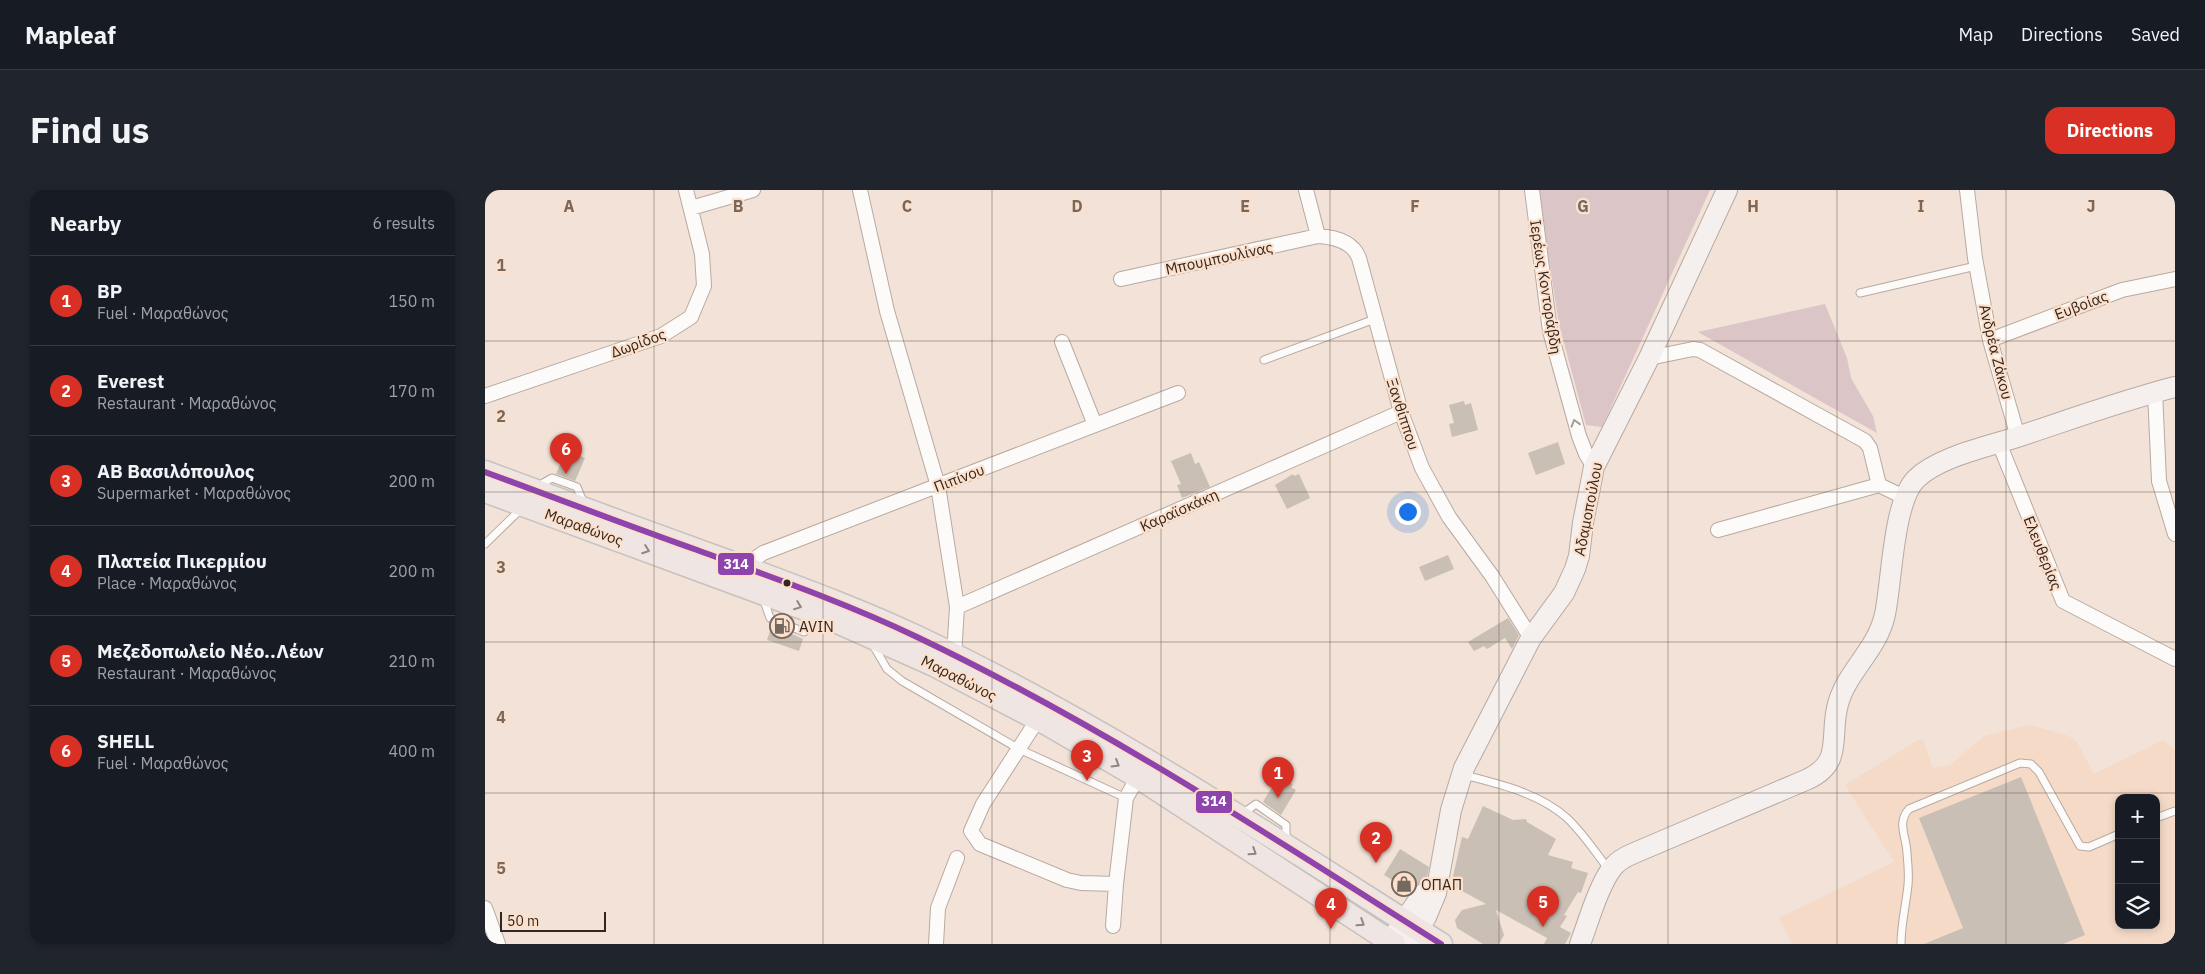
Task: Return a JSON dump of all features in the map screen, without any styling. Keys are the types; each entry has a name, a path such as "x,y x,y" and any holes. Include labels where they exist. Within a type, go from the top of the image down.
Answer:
{"main road":[{"name":"Μαραθώνος","path":"485,472 528,498 824,616 934,665 1038,719 1403,936 1441,944"},
{"name":"Μαραθώνος","path":"485,491 585,509 865,614 955,656 1058,710 1239,816 1287,847 1403,936"}],"street":[{"name":"Δωρίδος","path":"485,396 661,336 691,317 704,286 702,254 686,190"},
{"path":"691,208 753,190"},
{"path":"860,190 887,311 938,486 957,607 955,656"},
{"path":"1306,190 1318,236"},
{"name":"Ιερέως Κοντοράβδη","path":"1532,190 1550,331 1579,436 1593,468"},
{"name":"Αδαμοπούλου","path":"1403,936 1422,895 1437,884 1443,863 1451,810 1461,775 1531,638 1564,592 1575,569 1579,556 1593,468 1649,358 1727,190"},
{"name":"Ανδρέα Ζάκου","path":"1967,190 1976,266 1991,340 2018,437"},
{"name":"Μπουμπουλίνας","path":"1121,279 1318,236"},
{"name":"Ξανθίππου","path":"1318,236 1326,236 1348,244 1357,252 1401,412 1417,457 1431,486 1458,530 1492,576 1531,638"},
{"name":"Ευβοίας","path":"1991,340 2122,290 2175,279"},
{"path":"1061,342 1095,425"},
{"path":"1649,358 1695,349 1701,350 1839,426 1869,445 1879,485"},
{"path":"1580,944 1614,865 1626,857 1808,779 1823,771 1827,766 1833,751 1836,715 1841,695 1851,676 1869,651 1882,626 1897,525 1913,482 1923,473 1951,460 2175,387"},
{"path":"2155,392 2159,481 2175,534"},
{"name":"Πιπίνου","path":"743,567 763,553 1178,393"},
{"name":"Καραϊσκάκη","path":"957,607 1401,412"},
{"name":"Ελευθερίας","path":"1999,443 2063,601 2175,659"},
{"path":"1718,530 1879,485 1906,498"},
{"path":"1038,719 983,804 971,831 980,844 1067,880 1081,883 1116,884"},
{"path":"1113,926 1126,798 1138,778"},
{"path":"936,944 938,908 957,858"},
{"path":"485,908 498,944"}],"lane":[{"path":"1860,293 1976,266"},
{"path":"1264,360 1375,319"},
{"path":"485,544 528,498"},
{"path":"867,634 884,665 898,678 1019,748 1126,798"},
{"path":"1901,944 1901,926 1909,884 1907,845 1901,825 1905,814 1909,810 2020,762 2031,764 2039,772 2080,846 2089,846 2115,836"},
{"path":"1461,775 1496,784 1541,800 1567,819 1610,871"},
{"path":"2160,817 2175,811"}],"shaded area":[{"path":"1538,190 1710,190 1602,427 1586,425 1559,324"},
{"path":"1825,304 1847,358 1851,378 1873,416 1877,433 1698,332"},
{"path":"2030,725 2069,736 2077,742 2094,774 2163,740 2175,750 2175,944 1792,944 1779,918 1894,862 1845,785 1920,739 1923,740 1933,768 1950,765 1984,736"}],"building":[{"path":"1464,401 1465,405 1471,403 1478,430 1452,437 1449,424 1454,423 1449,405"},
{"path":"1558,442 1565,464 1536,475 1528,453"},
{"path":"566,450 585,458 575,481 556,474"},
{"path":"1191,453 1195,464 1199,462 1210,487 1182,498 1177,485 1181,484 1171,461"},
{"path":"1293,474 1294,476 1299,474 1310,498 1287,509 1275,485"},
{"path":"1448,555 1454,569 1425,581 1419,567"},
{"path":"1508,618 1519,635 1512,649 1505,638 1487,649 1484,646 1474,651 1468,642"},
{"name":"AVIN","path":"772,625 803,639 799,651 767,640"},
{"path":"1279,775 1293,784 1291,787 1296,790 1281,815 1263,802"},
{"path":"2021,777 2085,935 2063,944 1924,944 1963,928 1919,818"},
{"path":"1483,806 1513,820 1526,819 1527,822 1556,839 1548,855 1573,862 1571,868 1588,873 1581,893 1578,892 1564,915 1567,916 1560,927 1571,933 1565,944 1544,944 1547,938 1496,910 1504,935 1499,944 1483,944 1457,928 1455,920 1462,910 1486,904 1451,885 1462,837 1468,839"},
{"path":"1400,849 1429,867 1427,877 1410,891 1384,875"}],"transit line":[{"name":"314","path":"485,472 808,591 917,637 1052,706 1118,744 1248,822 1441,944"}],"place":[{"name":"SHELL","path":"566,474"},
{"name":"AVIN","path":"782,626"},
{"name":"ΑΒ Βασιλόπουλος","path":"1087,781"},
{"name":"BP","path":"1278,798"},
{"name":"Everest","path":"1376,863"},
{"name":"ΟΠΑΠ","path":"1404,884"},
{"name":"Μεζεδοπωλείο Νέο..Λέων","path":"1543,927"},
{"name":"Πλατεία Πικερμίου","path":"1331,929"}]}
